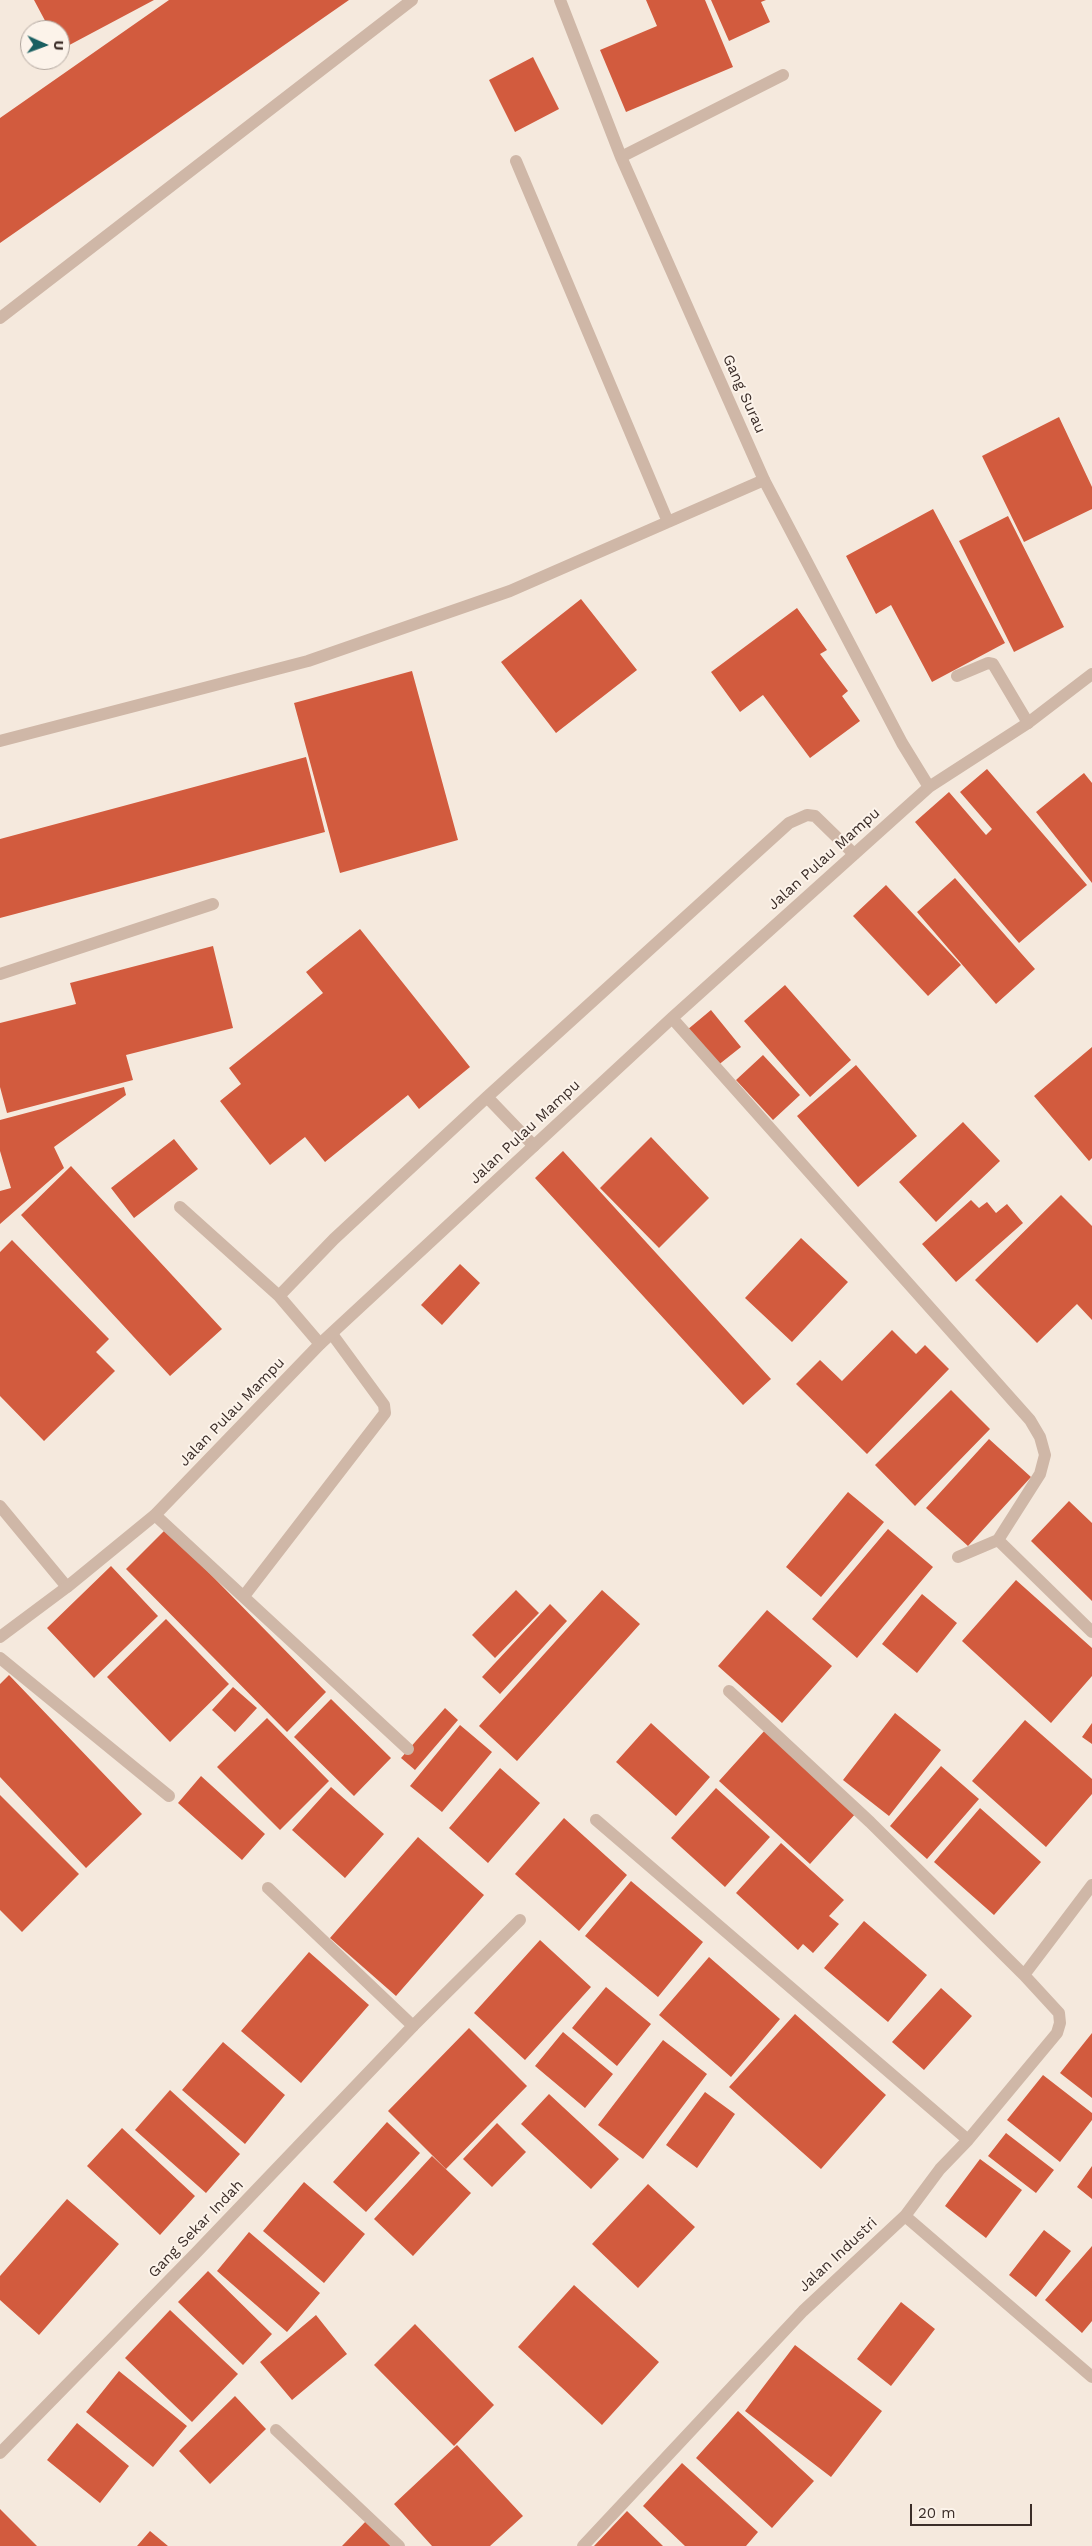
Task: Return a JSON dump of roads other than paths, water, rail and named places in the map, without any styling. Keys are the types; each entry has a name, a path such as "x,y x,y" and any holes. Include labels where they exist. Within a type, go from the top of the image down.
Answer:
{"street":[{"path":"0,318 412,0"},
{"name":"Gang Surau","path":"560,0 621,158 764,480 902,743 929,788"},
{"path":"621,158 783,76"},
{"path":"516,161 668,522"},
{"path":"0,741 308,661 510,591 764,480"},
{"path":"957,676 988,663 993,664 1028,723"},
{"name":"Jalan Pulau Mampu","path":"0,1637 67,1587 154,1515 320,1344 672,1018 854,854 929,788 1028,723 1092,674"},
{"path":"279,1296 334,1239 487,1097 789,823 806,815 815,816 854,854"},
{"path":"0,974 213,904"},
{"path":"672,1018 1035,1429 1045,1455 1040,1474 998,1540 958,1557"},
{"path":"487,1097 534,1146"},
{"path":"180,1206 279,1296 320,1344"},
{"path":"244,1596 386,1413 384,1406 332,1334"},
{"path":"0,1506 67,1587"},
{"path":"154,1515 244,1596 408,1750"},
{"path":"998,1540 1092,1632"},
{"path":"0,1658 169,1796"},
{"name":"Jalan Industri","path":"583,2546 803,2310 905,2216 940,2169 968,2140 1057,2033 1060,2023 1059,2013 1024,1975 870,1822 729,1692"},
{"path":"596,1820 968,2140"},
{"path":"1024,1975 1092,1885"},
{"path":"268,1888 413,2026"},
{"name":"Gang Sekar Indah","path":"0,2452 187,2262 413,2026 520,1920"},
{"path":"905,2216 1092,2376"},
{"path":"276,2430 399,2546"}]}
